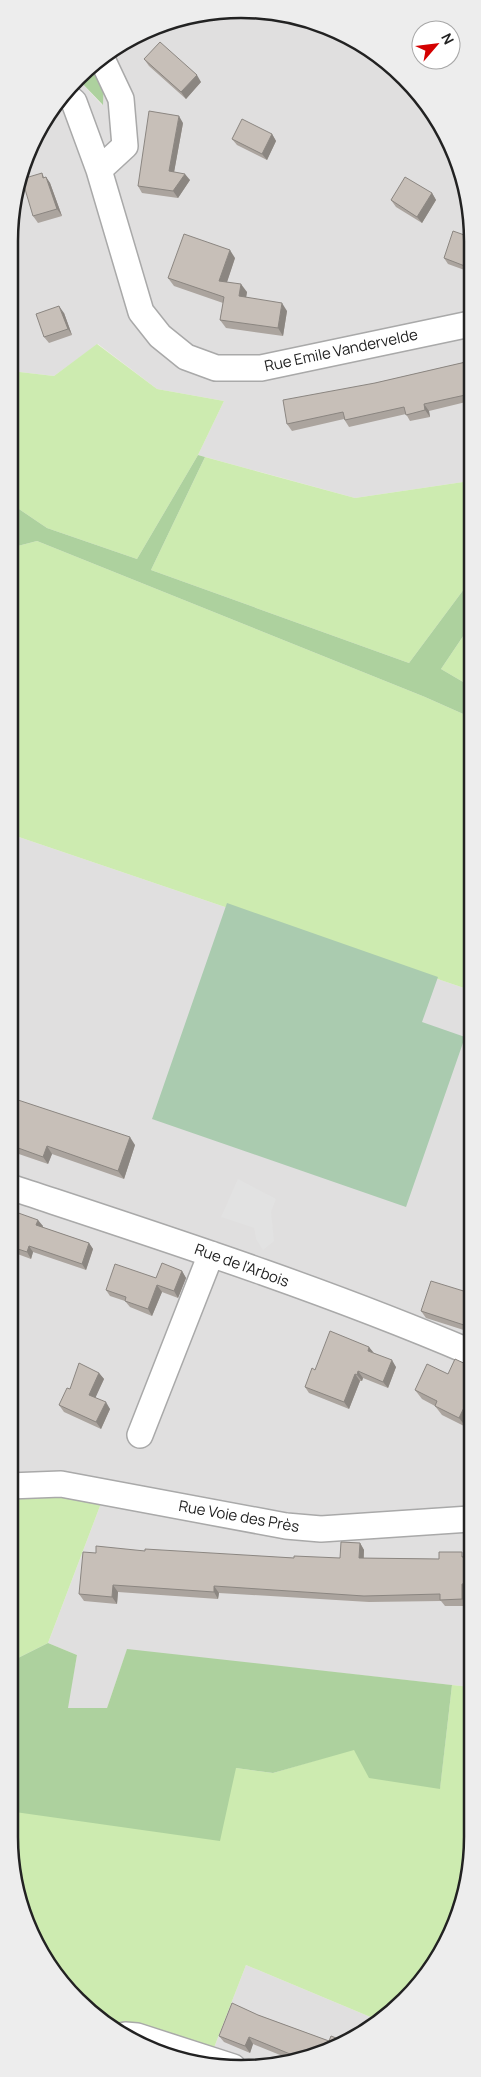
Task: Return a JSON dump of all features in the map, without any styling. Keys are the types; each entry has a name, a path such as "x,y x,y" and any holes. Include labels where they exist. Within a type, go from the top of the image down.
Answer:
{"street":[{"path":"69,98 74,102 99,170 125,146 121,99 105,64"},
{"name":"Rue Emile Vandervelde","path":"99,170 141,312 160,336 186,357 216,368 261,368 464,325"},
{"name":"Rue de l'Arbois","path":"18,1190 211,1254 404,1324 464,1349"},
{"path":"140,1435 211,1254"},
{"name":"Rue Voie des Près","path":"18,1486 61,1484 286,1526 321,1529 464,1519"},
{"path":"146,2039 194,2054"}],"shaded area":[{"path":"226,18 270,19 326,34 364,55 388,73 408,93 434,129 447,155 462,211 464,240 464,482 355,498 198,455 224,401 157,389 98,344 54,376 18,372 18,226 19,211 29,169 47,129 73,93 82,84 102,105 100,67 117,55 142,40 169,29 211,19"},
{"path":"18,837 464,988 464,1686 127,1650 107,1708 67,1708 77,1655 48,1643 103,1498 18,1484"},
{"path":"238,1179 276,1199 271,1212 274,1241 263,1250 256,1239 254,1228 221,1217"},
{"path":"246,1965 371,2017 339,2037 298,2052 270,2058 240,2060 210,2058"}],"green space":[{"path":"99,68 104,73 103,105 82,84"},
{"path":"97,344 157,389 224,401 198,455 137,559 47,528 18,508 18,372 54,376"},
{"path":"198,455 205,457 151,570 409,663 464,589 464,635 441,669 464,682 464,714 37,541 18,546 18,508 47,528 137,559"},
{"path":"205,457 355,498 464,482 464,589 409,663 151,570"},
{"path":"37,541 464,714 464,988 18,837 18,546"},
{"path":"464,635 464,682 441,669"},
{"path":"227,903 438,977 422,1022 464,1037 406,1207 152,1119"},
{"path":"18,1493 103,1498 48,1643 18,1658"},
{"path":"48,1643 77,1655 68,1708 107,1708 127,1649 452,1685 440,1789 369,1778 354,1750 273,1773 236,1768 220,1841 18,1812 18,1658"},
{"path":"452,1685 464,1686 464,1836 462,1866 456,1894 447,1922 426,1960 408,1984 388,2004 371,2017 246,1965 210,2058 163,2046 142,2037 117,2022 93,2004 73,1984 55,1960 40,1935 25,1894 19,1866 18,1811 236,1768 273,1773 354,1749 440,1788"}],"building":[{"path":"160,42 197,75 181,92 144,59"},
{"path":"149,111 179,116 169,171 185,174 173,191 138,186"},
{"path":"242,119 272,134 262,154 232,139"},
{"path":"42,173 43,178 46,177 57,209 33,216 24,187 27,178"},
{"path":"405,177 432,193 417,217 391,200"},
{"path":"453,231 464,235 464,266 444,258"},
{"path":"184,234 230,250 219,281 241,284 239,296 282,303 278,328 220,320 224,297 168,278"},
{"path":"59,306 68,329 44,337 36,314"},
{"path":"464,362 464,395 424,404 425,410 406,415 404,407 345,420 343,412 287,424 283,400 375,383"},
{"path":"18,1100 130,1137 118,1171 47,1146 43,1157 18,1148"},
{"path":"18,1213 38,1220 36,1225 89,1243 82,1264 29,1246 27,1252 18,1249"},
{"path":"162,1263 182,1271 174,1291 157,1285 148,1309 125,1301 126,1297 106,1290 115,1264 156,1278"},
{"path":"431,1281 464,1291 464,1325 421,1311"},
{"path":"330,1331 369,1347 368,1351 392,1360 383,1382 358,1371 344,1402 305,1387 312,1368 315,1370"},
{"path":"455,1359 464,1363 464,1408 459,1418 435,1406 437,1401 415,1390 427,1364 448,1374"},
{"path":"79,1363 99,1373 89,1395 106,1402 96,1422 59,1405 67,1388 70,1389"},
{"path":"341,1542 360,1543 359,1558 439,1559 439,1552 462,1552 462,1557 464,1557 464,1584 462,1584 462,1599 440,1600 440,1594 364,1596 214,1586 214,1592 113,1585 112,1597 79,1594 83,1552 96,1553 96,1546 145,1551 145,1549 294,1558 294,1556 340,1558"},
{"path":"232,2003 258,2015 329,2041 331,2036 336,2038 312,2048 290,2054 249,2037 245,2046 219,2036"}]}
